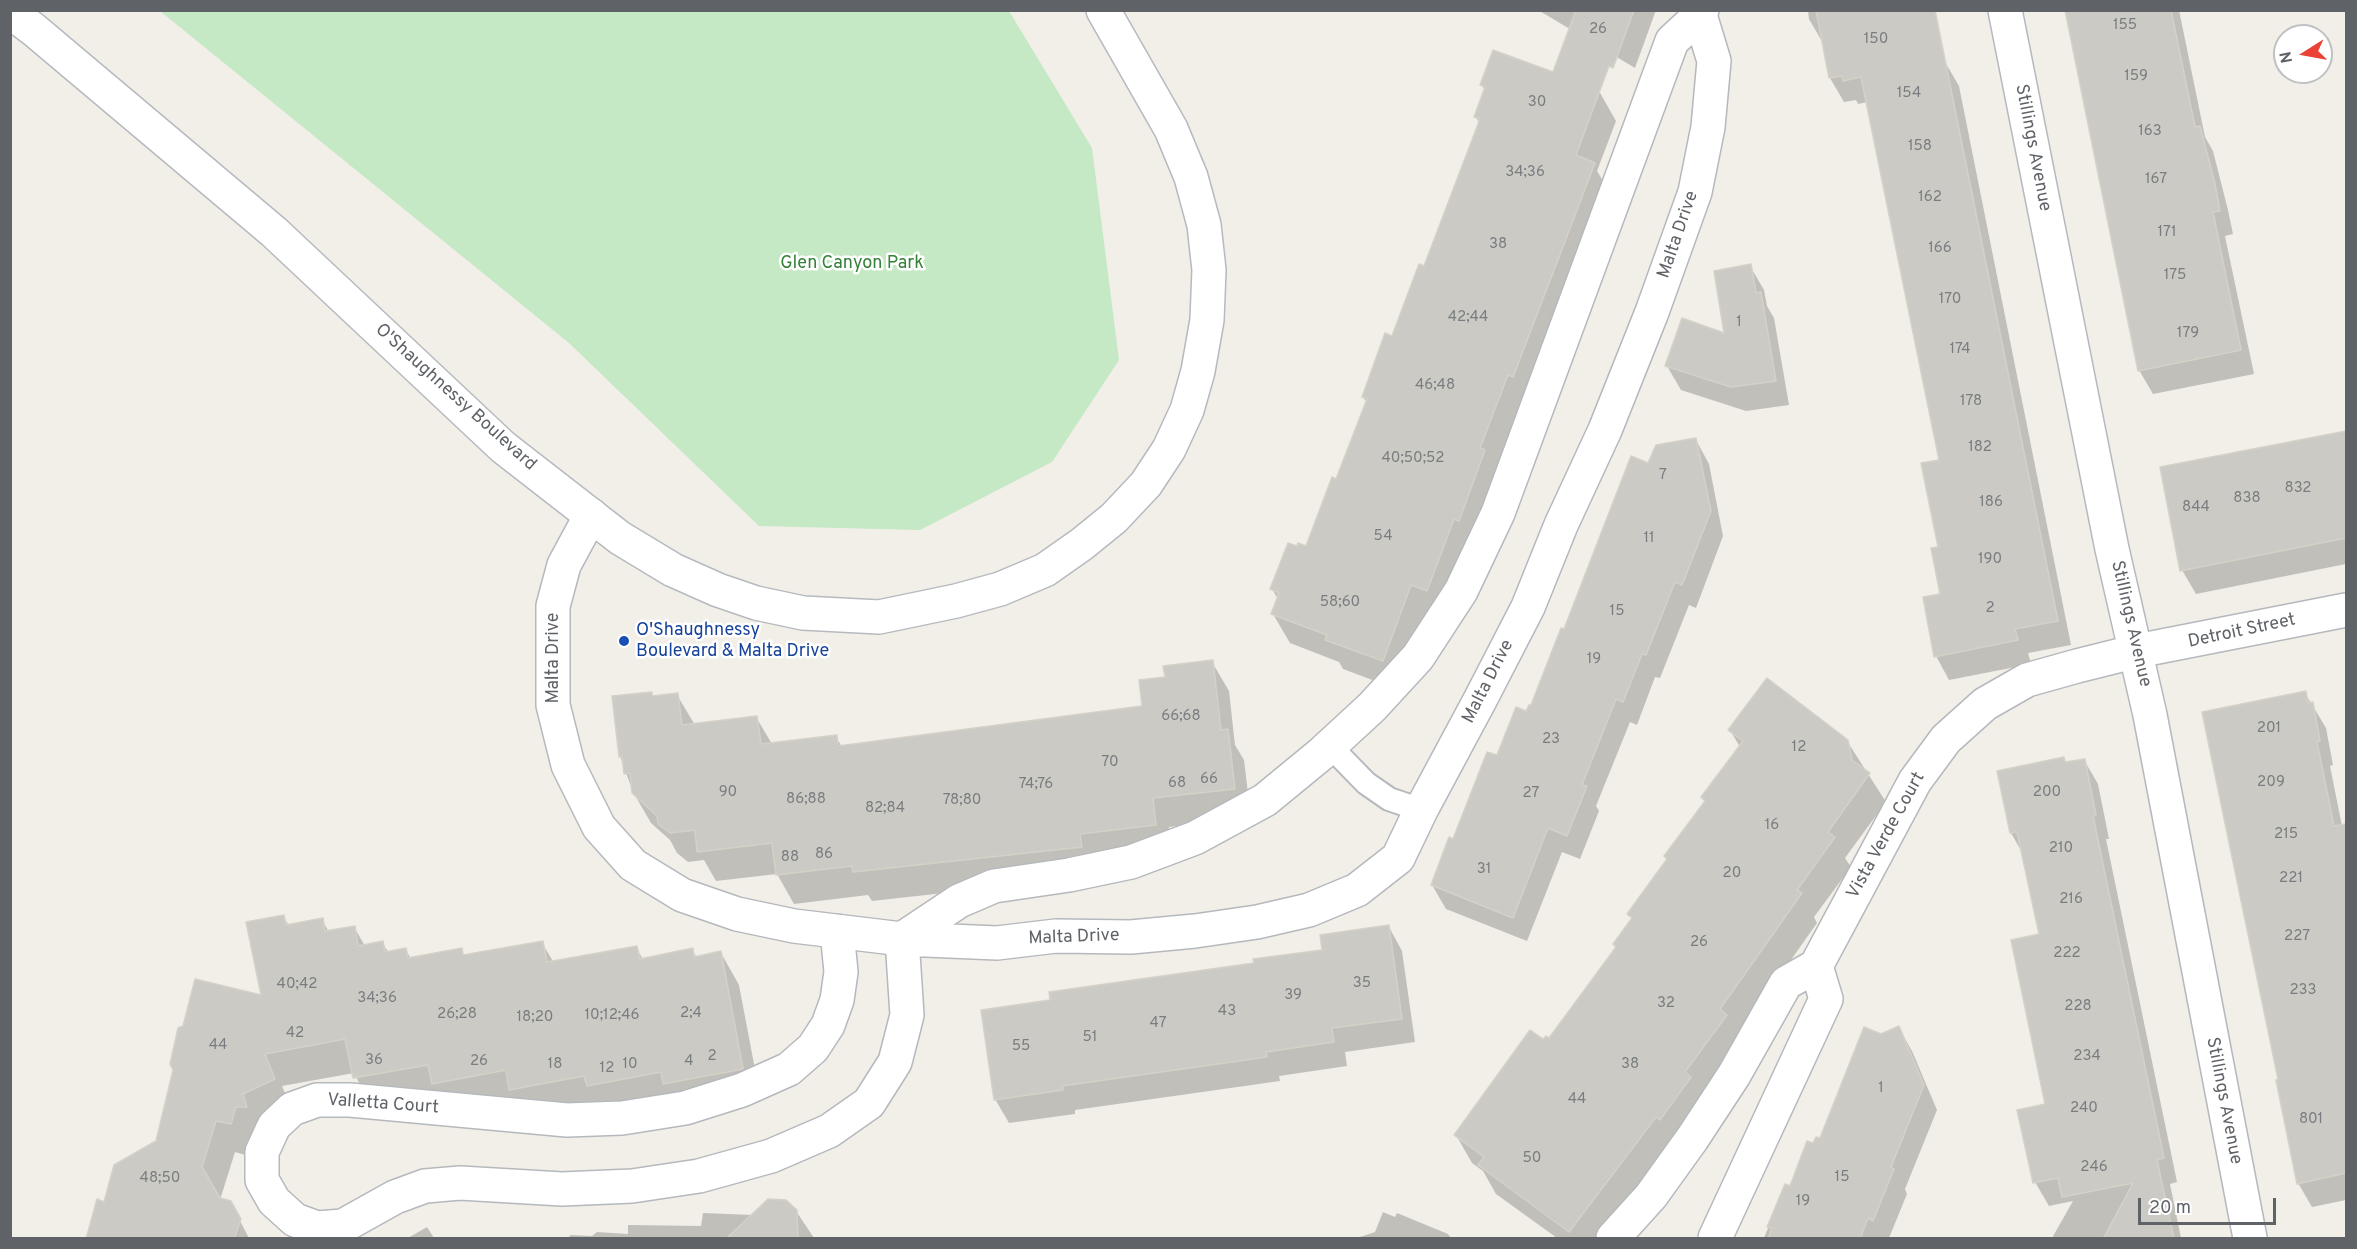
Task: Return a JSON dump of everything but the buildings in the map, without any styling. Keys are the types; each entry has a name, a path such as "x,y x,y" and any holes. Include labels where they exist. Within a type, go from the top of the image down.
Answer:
{"street":[{"name":"O'Shaughnessy Boulevard","path":"10,12 274,232 504,447 620,538 673,570 718,590 756,603 803,613 879,617 1000,589 1045,570 1114,518 1146,484 1169,449 1187,410 1198,371 1207,320 1209,270 1204,225 1191,177 1171,129 1103,10"},
{"name":"Stillings Avenue","path":"2005,10 2112,549 2137,651 2250,1239"},
{"name":"Malta Drive","path":"591,515 564,565 553,606 553,705 568,765 598,827 633,865 682,895 737,914 794,926 902,939 997,943 1056,936 1131,937 1257,922 1310,910 1357,890 1398,858 1528,607 1561,525 1605,430 1648,323 1695,192 1707,127 1714,61 1701,13 1672,41 1498,513 1461,591 1418,657 1372,707 1330,746 1265,800 1195,838 1131,862 1069,875 994,886 959,901 902,939"},
{"name":"Detroit Street","path":"2137,651 2346,610"},
{"name":"Vista Verde Court","path":"1816,966 1915,781 1946,739 1984,704 2027,680 2137,651"},
{"name":"Valletta Court","path":"837,931 841,972 837,1000 828,1025 813,1048 789,1069 742,1090 675,1110 622,1118 567,1120 350,1100 317,1100 292,1110 274,1126 262,1152 262,1180 274,1202 295,1220 317,1228 343,1226 395,1197 425,1186 460,1183 562,1189 632,1186 699,1176 771,1156 829,1131 869,1103 896,1062 907,1015 902,939"},
{"path":"1613,1239 1651,1196 1692,1139 1734,1074 1786,983 1816,966 1826,999 1715,1239"}],"lane":[{"path":"1330,746 1366,783 1389,799 1421,810"}],"green space":[{"name":"Glen Canyon Park","path":"160,11 1009,11 1092,148 1119,360 1052,462 920,530 759,526 569,343"}],"place":[{"name":"O'Shaughnessy Boulevard & Malta Drive","path":"624,641"}]}
